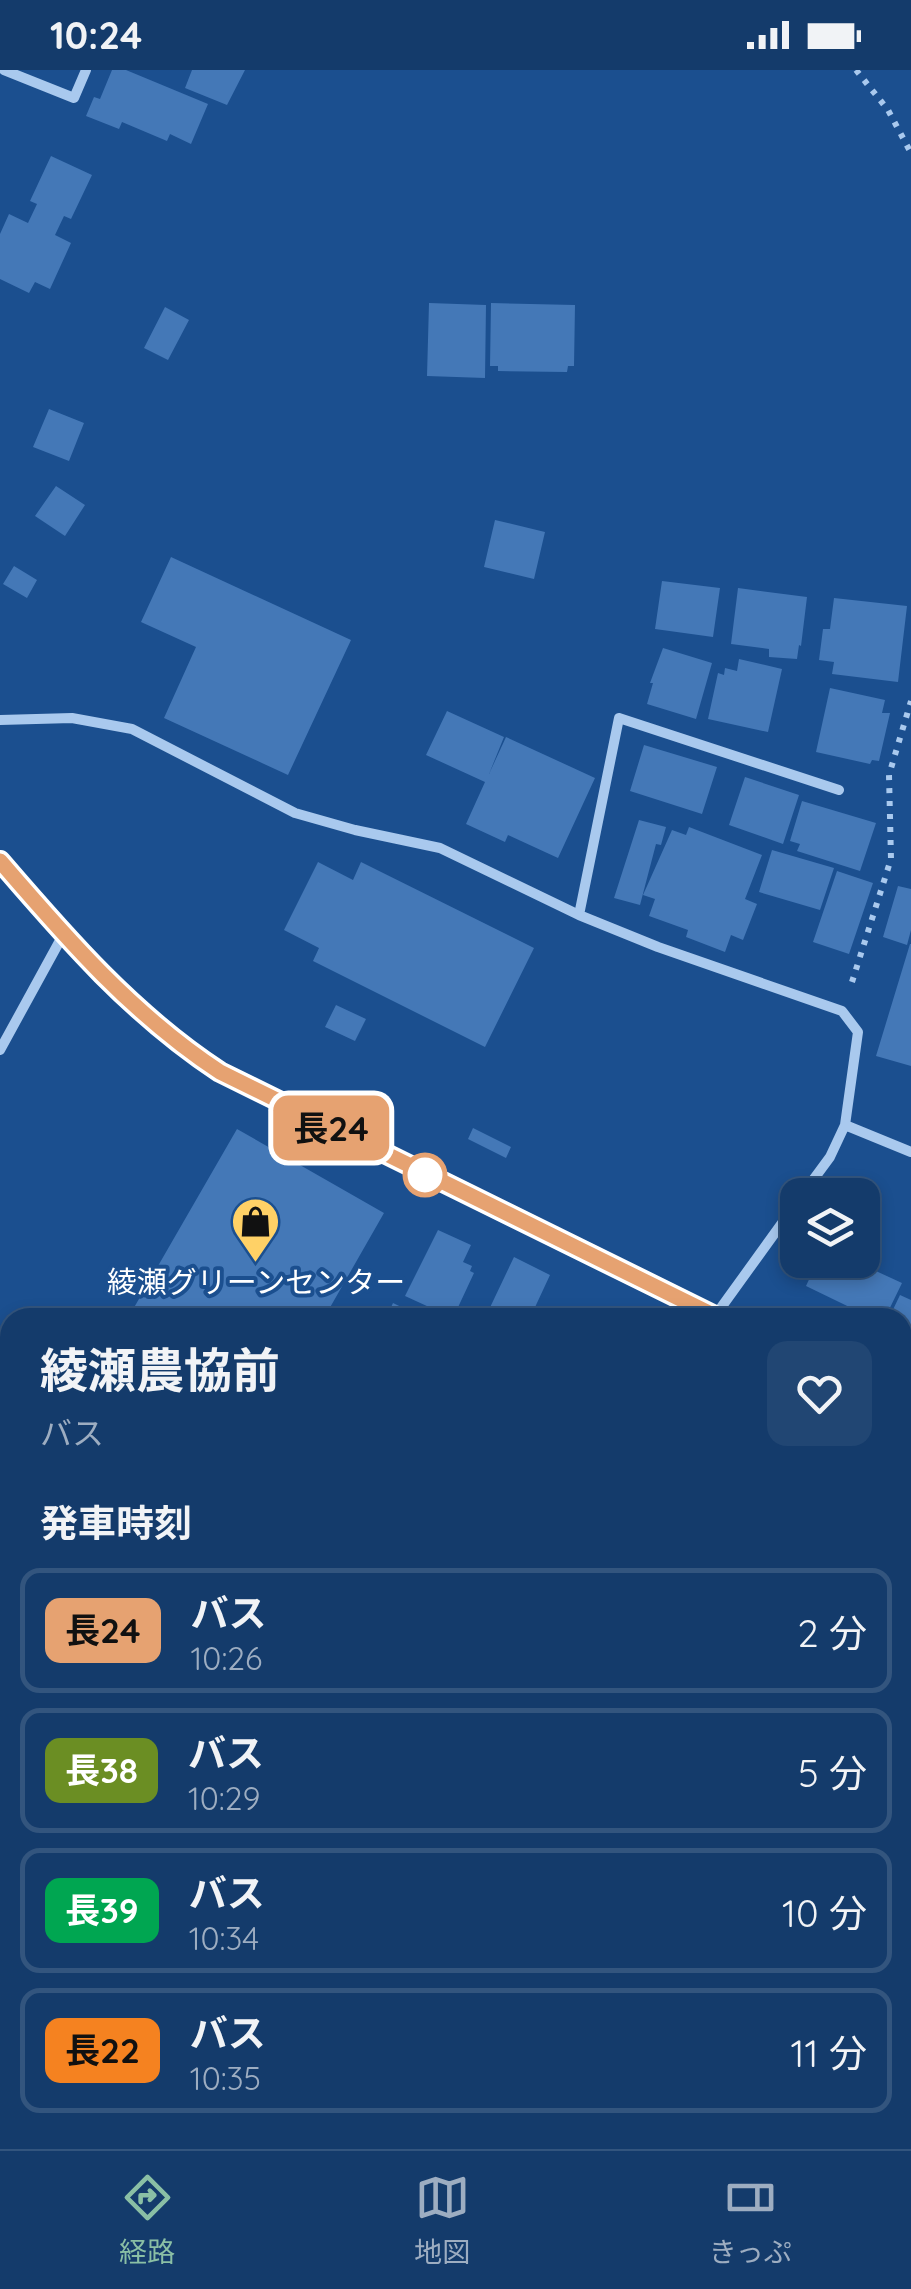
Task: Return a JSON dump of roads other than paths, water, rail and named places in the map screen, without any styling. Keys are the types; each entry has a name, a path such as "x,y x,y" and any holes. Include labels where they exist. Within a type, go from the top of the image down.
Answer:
{"street":[{"path":"4,70 74,98 86,70"},
{"path":"0,720 72,718 132,729 295,813 440,848 578,915 842,1012 858,1032 845,1126 815,1178"},
{"path":"578,915 619,718 839,790"},
{"path":"0,861 118,992 177,1044 220,1072 698,1308"},
{"path":"0,1050 63,935"},
{"path":"845,1126 911,1152"},
{"path":"722,1308 780,1226"}],"place":[{"name":"綾瀬グリーンセンター","path":"256,1264"}]}
